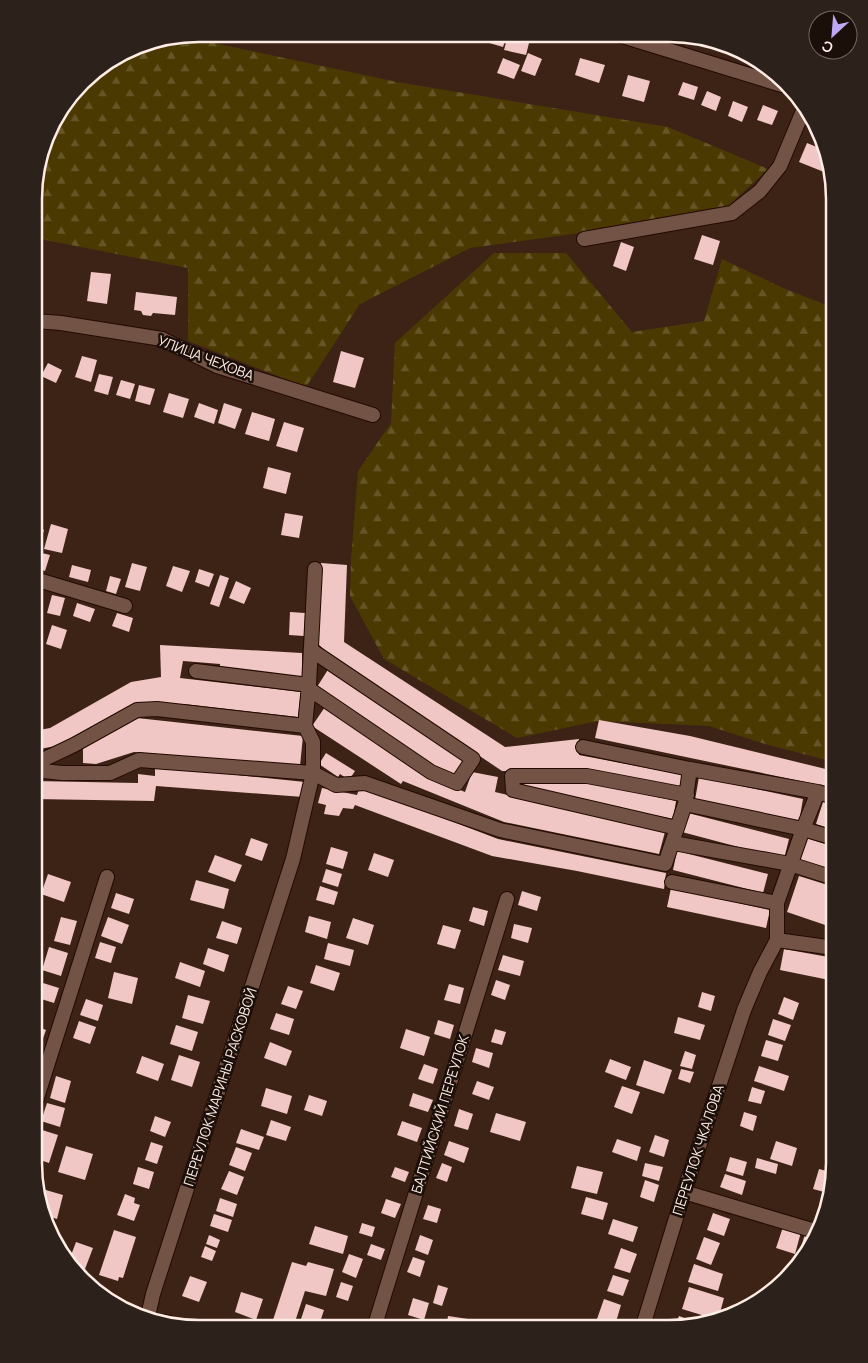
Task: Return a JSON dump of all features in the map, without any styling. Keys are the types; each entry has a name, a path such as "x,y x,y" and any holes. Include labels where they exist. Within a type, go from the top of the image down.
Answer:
{"street":[{"path":"642,42 773,82"},
{"path":"584,238 732,213 760,191 780,166 801,116"},
{"name":"УЛИЦА ЧЕХОВА","path":"42,322 162,339 217,366 373,415"},
{"path":"42,760 74,745 137,710 158,709 305,726 309,687 315,569"},
{"path":"42,581 125,606"},
{"path":"196,671 309,687 431,772 457,783 473,759 311,650"},
{"name":"ПЕРЕУЛОК МАРИНЫ РАСКОВОЙ","path":"149,1312 153,1294 293,859 313,773 313,742 305,726"},
{"path":"583,747 825,794"},
{"path":"42,771 62,773 110,773 139,760 313,773 336,785 365,783 500,830 665,864 686,800 690,769"},
{"path":"677,828 512,790 512,776 587,776 825,835"},
{"path":"818,792 776,903 776,940 825,947"},
{"path":"672,843 790,864 825,875"},
{"path":"42,1082 108,877"},
{"path":"672,882 776,903"},
{"name":"БАЛТИЙСКИЙ ПЕРЕУЛОК","path":"376,1320 506,899"},
{"name":"ПЕРЕУЛОК ЧКАЛОВА","path":"645,1320 684,1192 744,1010 776,940"},
{"path":"684,1192 810,1230"}],"green space":[{"path":"209,42 397,82 668,127 768,169 726,208 580,233 470,248 360,304 306,387 188,341 188,268 42,239 42,199 46,169 51,149 69,112 96,81 121,63 149,51 179,44"},
{"path":"494,253 566,253 632,332 704,321 722,259 783,288 826,305 825,760 765,744 709,726 598,721 517,738 384,659 350,596 351,560 358,471 391,423 395,343"}],"building":[{"path":"486,42 505,42 503,47"},
{"path":"506,42 529,42 526,55 504,50"},
{"path":"528,53 542,59 535,76 521,71"},
{"path":"503,58 520,65 514,79 497,73"},
{"path":"580,58 605,65 599,83 575,75"},
{"path":"628,75 650,81 644,102 622,96"},
{"path":"683,82 698,87 694,100 678,95"},
{"path":"707,91 721,97 716,111 701,105"},
{"path":"733,101 748,107 742,122 728,116"},
{"path":"763,105 778,111 772,125 757,120"},
{"path":"807,143 816,147 822,171 799,162"},
{"path":"702,235 720,241 713,265 694,259"},
{"path":"621,242 634,247 626,271 613,266"},
{"path":"91,272 111,274 107,304 87,301"},
{"path":"136,292 177,297 175,315 153,313 151,316 143,315 141,311 134,310"},
{"path":"341,351 364,358 355,388 333,382"},
{"path":"82,356 97,360 91,382 75,377"},
{"path":"48,363 62,370 56,383 42,376"},
{"path":"99,374 113,377 108,395 94,391"},
{"path":"121,380 135,384 130,399 116,395"},
{"path":"139,385 155,389 150,405 135,401"},
{"path":"169,393 189,399 183,418 163,412"},
{"path":"199,403 218,410 214,424 194,417"},
{"path":"224,403 242,409 235,429 218,423"},
{"path":"252,412 275,419 269,441 245,434"},
{"path":"284,422 304,428 297,452 276,446"},
{"path":"268,467 291,473 286,494 263,488"},
{"path":"285,513 303,516 299,538 281,535"},
{"path":"51,524 68,529 62,553 44,549"},
{"path":"42,553 50,555 45,571 42,570"},
{"path":"132,563 147,567 140,591 125,587"},
{"path":"321,563 347,565 344,642 505,747 579,739 579,755 684,775 681,788 587,770 502,771 331,656 318,644"},
{"path":"72,565 91,570 88,582 69,577"},
{"path":"173,566 190,571 182,592 166,586"},
{"path":"199,569 214,574 209,587 195,582"},
{"path":"220,575 229,578 219,607 210,604"},
{"path":"110,576 121,579 116,594 106,591"},
{"path":"236,581 251,588 244,604 229,598"},
{"path":"52,595 65,598 60,616 47,613"},
{"path":"77,603 95,609 90,622 73,616"},
{"path":"290,612 305,613 304,636 289,635"},
{"path":"117,613 133,618 129,632 112,626"},
{"path":"52,625 67,630 61,649 46,644"},
{"path":"160,645 302,653 302,679 220,670 220,664 183,661 180,678 301,692 298,717 184,704 135,703 56,746 42,749 42,730 50,728 131,682 161,677"},
{"path":"329,668 465,759 453,778 317,687"},
{"path":"325,707 411,764 419,773 465,792 472,772 498,777 495,792 665,832 659,854 504,822 403,781 401,784 312,726"},
{"path":"137,718 303,736 300,766 134,752 96,764 83,763 83,748"},
{"path":"599,720 690,736 825,769 825,786 595,738"},
{"path":"326,753 355,771 349,780 340,774 338,777 319,764"},
{"path":"155,767 305,782 303,797 156,786 154,801 42,799 42,781 138,783 138,774 155,776"},
{"path":"699,777 803,799 799,822 695,800"},
{"path":"525,780 586,782 676,801 673,819 523,788"},
{"path":"360,786 498,839 666,873 664,889 492,856 355,805 353,809 343,808 339,816 324,814 326,805 318,803 322,788 357,795"},
{"path":"823,802 825,803 825,827 816,824"},
{"path":"688,813 789,839 784,859 682,832"},
{"path":"251,838 268,844 262,861 245,855"},
{"path":"807,838 825,844 825,867 800,860"},
{"path":"331,847 348,852 343,869 326,864"},
{"path":"677,851 768,874 763,893 673,870"},
{"path":"374,853 394,860 388,877 368,870"},
{"path":"215,855 242,865 235,882 208,872"},
{"path":"326,869 342,874 338,887 322,882"},
{"path":"48,874 71,882 64,902 42,894"},
{"path":"799,876 825,884 825,925 787,912"},
{"path":"196,880 229,889 224,909 190,900"},
{"path":"320,886 338,892 334,905 316,900"},
{"path":"671,888 770,910 766,928 667,907"},
{"path":"522,891 541,897 537,911 518,905"},
{"path":"116,893 134,899 129,914 111,908"},
{"path":"473,907 488,911 484,926 469,921"},
{"path":"309,916 331,922 327,939 305,932"},
{"path":"61,917 77,921 70,945 54,941"},
{"path":"108,917 129,925 122,944 101,936"},
{"path":"353,918 374,925 368,945 346,938"},
{"path":"222,921 242,928 237,944 216,938"},
{"path":"514,924 532,928 528,943 511,938"},
{"path":"443,925 461,930 455,949 437,944"},
{"path":"100,942 116,947 111,963 95,958"},
{"path":"328,943 354,950 350,966 324,959"},
{"path":"49,947 68,953 61,976 42,970"},
{"path":"208,948 229,955 224,972 203,964"},
{"path":"784,949 825,956 825,979 780,970"},
{"path":"503,955 524,961 520,976 498,970"},
{"path":"180,962 205,971 200,987 175,978"},
{"path":"316,965 340,973 334,991 310,983"},
{"path":"114,972 138,978 132,1004 108,998"},
{"path":"496,980 510,985 505,1000 491,995"},
{"path":"43,983 59,988 54,1003 42,999"},
{"path":"449,984 464,988 460,1004 444,1000"},
{"path":"288,986 303,991 296,1009 281,1004"},
{"path":"702,992 715,996 711,1011 698,1007"},
{"path":"188,995 210,1001 203,1024 182,1018"},
{"path":"784,997 799,1003 793,1020 778,1014"},
{"path":"86,999 103,1005 98,1021 80,1015"},
{"path":"276,1013 294,1019 289,1035 270,1029"},
{"path":"678,1017 705,1025 700,1040 674,1033"},
{"path":"773,1019 791,1025 785,1041 768,1035"},
{"path":"438,1020 454,1025 450,1039 434,1034"},
{"path":"79,1021 96,1027 90,1044 73,1038"},
{"path":"176,1025 198,1032 192,1051 170,1044"},
{"path":"42,1028 46,1030 42,1041"},
{"path":"406,1029 430,1037 424,1056 400,1048"},
{"path":"495,1029 506,1032 502,1045 491,1042"},
{"path":"766,1040 783,1045 778,1061 761,1056"},
{"path":"270,1042 292,1051 286,1066 264,1058"},
{"path":"476,1048 493,1053 489,1068 472,1062"},
{"path":"685,1051 696,1055 692,1069 680,1066"},
{"path":"179,1055 200,1062 192,1087 171,1080"},
{"path":"142,1056 164,1064 158,1081 136,1073"},
{"path":"610,1059 631,1067 626,1080 605,1072"},
{"path":"644,1060 672,1070 664,1094 636,1085"},
{"path":"424,1064 438,1069 433,1084 418,1079"},
{"path":"759,1066 789,1076 784,1091 754,1081"},
{"path":"681,1069 694,1072 690,1083 678,1079"},
{"path":"56,1076 71,1081 65,1103 50,1098"},
{"path":"477,1081 494,1087 489,1100 472,1094"},
{"path":"622,1086 640,1092 632,1114 614,1107"},
{"path":"752,1087 765,1091 761,1104 748,1101"},
{"path":"266,1088 292,1096 287,1114 261,1106"},
{"path":"413,1093 433,1100 428,1112 409,1106"},
{"path":"309,1095 327,1101 322,1116 304,1110"},
{"path":"47,1103 65,1108 60,1127 42,1121"},
{"path":"459,1109 473,1114 468,1130 454,1126"},
{"path":"744,1112 757,1116 753,1131 740,1126"},
{"path":"496,1113 526,1122 520,1141 490,1132"},
{"path":"155,1116 171,1122 165,1137 150,1131"},
{"path":"271,1120 291,1127 286,1141 266,1135"},
{"path":"402,1121 422,1128 417,1142 397,1135"},
{"path":"241,1129 264,1137 259,1150 236,1143"},
{"path":"42,1130 58,1135 49,1163 42,1161"},
{"path":"655,1135 669,1140 664,1157 649,1152"},
{"path":"617,1139 641,1147 637,1161 612,1152"},
{"path":"449,1141 469,1148 464,1163 444,1155"},
{"path":"776,1141 797,1148 792,1166 770,1159"},
{"path":"151,1142 163,1146 157,1164 145,1160"},
{"path":"66,1146 93,1154 85,1180 58,1172"},
{"path":"236,1147 252,1153 245,1171 229,1165"},
{"path":"730,1157 747,1162 743,1176 726,1171"},
{"path":"757,1158 778,1164 776,1174 755,1168"},
{"path":"442,1163 452,1167 447,1182 436,1178"},
{"path":"645,1163 663,1167 659,1181 642,1176"},
{"path":"577,1166 603,1172 597,1194 571,1188"},
{"path":"138,1167 154,1172 149,1189 133,1184"},
{"path":"395,1167 409,1172 405,1182 391,1177"},
{"path":"819,1169 825,1171 822,1192 813,1189"},
{"path":"229,1171 244,1177 237,1195 221,1189"},
{"path":"725,1174 746,1181 742,1195 720,1187"},
{"path":"645,1180 659,1185 654,1202 640,1197"},
{"path":"45,1190 63,1195 57,1219 52,1217"},
{"path":"125,1194 135,1198 134,1203 140,1205 134,1221 117,1215"},
{"path":"586,1197 608,1203 603,1220 581,1214"},
{"path":"220,1198 237,1204 233,1217 216,1211"},
{"path":"386,1199 401,1204 395,1218 381,1213"},
{"path":"428,1205 441,1209 437,1223 423,1219"},
{"path":"713,1213 730,1219 724,1236 707,1230"},
{"path":"214,1214 232,1220 228,1232 210,1226"},
{"path":"613,1219 638,1227 633,1242 608,1234"},
{"path":"362,1223 375,1227 372,1237 359,1233"},
{"path":"315,1226 348,1236 343,1254 309,1244"},
{"path":"783,1227 801,1232 795,1254 776,1248"},
{"path":"114,1230 136,1237 123,1278 119,1277 118,1281 99,1275"},
{"path":"805,1234 808,1235 801,1247"},
{"path":"209,1235 220,1240 217,1248 206,1244"},
{"path":"420,1235 433,1240 428,1255 415,1250"},
{"path":"704,1237 720,1243 711,1265 696,1259"},
{"path":"76,1242 93,1248 85,1269 71,1254"},
{"path":"371,1244 385,1249 381,1260 367,1255"},
{"path":"205,1246 216,1251 212,1261 201,1257"},
{"path":"621,1248 637,1254 630,1273 614,1268"},
{"path":"349,1254 363,1259 356,1278 342,1272"},
{"path":"413,1257 425,1261 420,1277 407,1272"},
{"path":"292,1262 306,1266 308,1262 334,1269 326,1296 305,1291 296,1320 273,1320"},
{"path":"694,1264 723,1274 718,1291 688,1282"},
{"path":"613,1275 629,1280 623,1296 607,1291"},
{"path":"190,1276 207,1282 199,1302 182,1296"},
{"path":"341,1282 353,1286 348,1301 336,1297"},
{"path":"438,1285 448,1288 442,1306 433,1303"},
{"path":"689,1287 724,1298 720,1312 709,1315 705,1316 682,1309"},
{"path":"241,1292 263,1299 256,1320 235,1312"},
{"path":"413,1298 429,1303 424,1320 408,1315"},
{"path":"604,1299 621,1305 616,1320 597,1319"},
{"path":"306,1304 324,1310 321,1320 301,1320"},
{"path":"448,1316 468,1319 468,1320 447,1320"},
{"path":"679,1316 688,1319 678,1320"}]}
